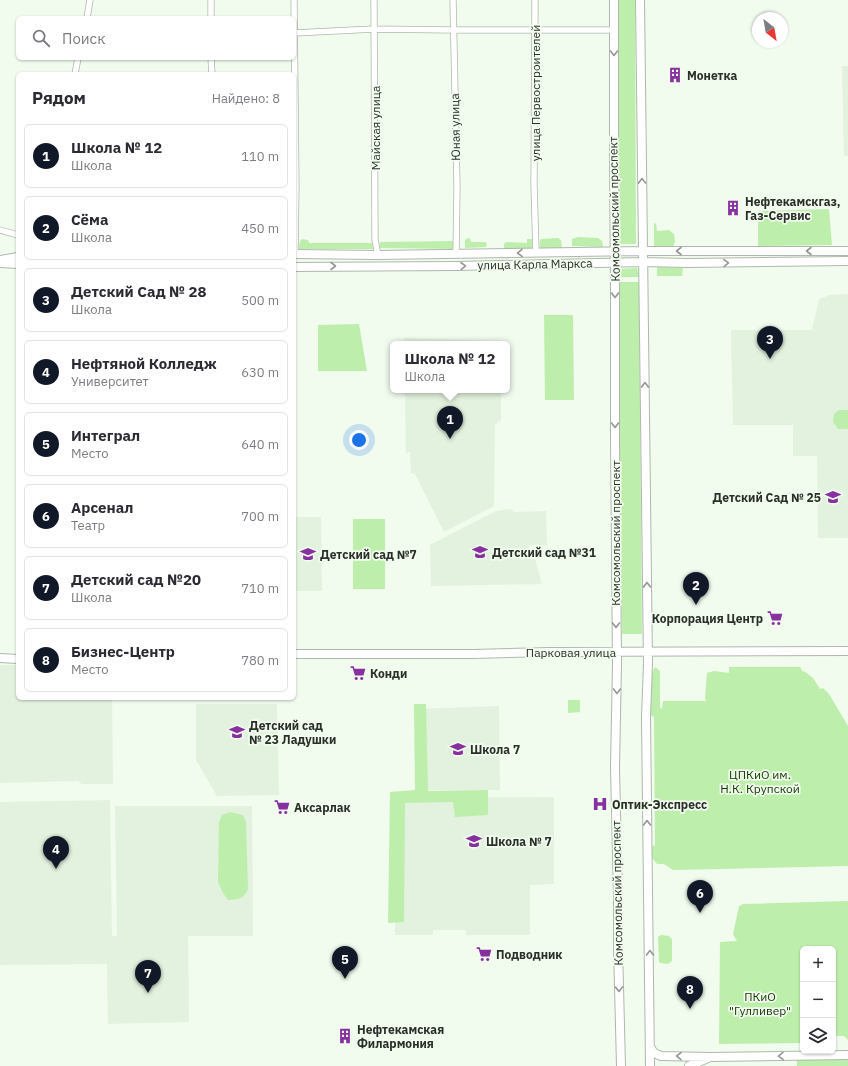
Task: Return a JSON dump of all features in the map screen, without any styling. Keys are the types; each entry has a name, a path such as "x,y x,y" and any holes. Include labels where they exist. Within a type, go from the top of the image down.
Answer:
{"main road":[{"name":"Комсомольский проспект","path":"614,0 617,652 616,768 621,1066"},
{"path":"640,0 648,652 647,733 650,1066"},
{"name":"улица Карла Маркса","path":"296,254 378,255 643,251 848,251"},
{"path":"0,262 16,258"},
{"name":"улица Карла Маркса","path":"296,266 448,266 643,262 687,263 848,261"},
{"path":"0,262 16,264"},
{"name":"Парковая улица","path":"296,654 848,651"},
{"path":"0,658 16,659"},
{"path":"651,1048 652,1051 660,1056 710,1057 848,1055"},
{"path":"689,1066 710,1057"}],"street":[{"path":"87,16 90,0"},
{"path":"211,0 211,16"},
{"path":"294,0 294,16"},
{"name":"Майская улица","path":"374,0 375,240 378,255"},
{"name":"Юная улица","path":"453,0 457,186 456,254"},
{"name":"улица Первостроителей","path":"535,0 534,185 536,252"},
{"path":"296,33 374,29 614,30"},
{"path":"75,72 78,60"},
{"path":"211,60 212,72"},
{"path":"294,60 295,72"},
{"path":"0,230 16,234"}],"shaded area":[{"path":"842,66 848,66 848,156 844,156"},
{"path":"848,294 848,538 818,538 817,456 793,456 793,425 733,425 731,330 812,330 819,299 830,295"},
{"path":"404,338 501,341 404,341"},
{"path":"405,393 501,393 501,420 495,425 494,506 444,532 415,474 411,473 410,452 406,453"},
{"name":"Детский сад №31","path":"510,509 515,512 546,511 547,545 529,545 530,558 535,559 542,584 431,586 430,545 496,511"},
{"name":"Детский сад №7","path":"296,517 321,517 322,591 296,591"},
{"path":"0,665 16,665 16,700 112,700 113,784 82,784 78,781 0,783"},
{"name":"Детский сад № 23 Ладушки","path":"196,704 277,704 279,795 217,796 196,760"},
{"name":"Школа 7","path":"499,706 500,790 415,790 417,709"},
{"name":"Школа № 7","path":"554,797 554,884 530,885 530,935 466,935 466,930 433,930 433,935 395,935 394,798"},
{"path":"110,800 112,936 117,936 115,806 252,806 253,936 188,936 189,1022 108,1024 107,964 0,965 0,802"}],"green space":[{"path":"617,0 635,0 636,244 619,244"},
{"path":"829,209 832,245 758,246 758,211"},
{"path":"654,223 656,224 657,231 669,230 674,234 675,241 673,248 654,248"},
{"path":"578,237 598,238 602,241 603,247 572,246 572,239"},
{"path":"470,238 471,242 487,243 486,247 465,248 465,240"},
{"path":"558,238 561,240 562,249 540,248 541,239"},
{"path":"302,239 308,240 309,243 372,243 373,249 299,249"},
{"path":"527,239 532,239 532,249 504,250 504,244 506,242 527,243"},
{"path":"455,241 455,249 380,248 380,242"},
{"path":"657,267 683,268 682,276 657,276"},
{"path":"637,268 639,277 617,277 620,269"},
{"path":"617,282 639,282 642,634 622,634"},
{"path":"544,315 573,315 574,400 545,400"},
{"path":"359,324 367,371 318,371 318,325"},
{"path":"839,410 848,410 848,429 838,429 833,422 834,414"},
{"path":"353,519 385,519 385,589 353,589"},
{"name":"ЦПКиО им. Н.К. Крупской","path":"655,667 660,671 660,707 662,709 663,701 706,701 707,673 714,671 729,673 729,667 800,667 803,672 804,671 813,678 820,689 823,688 829,694 848,726 848,866 673,870 664,864 657,864 652,858 652,847 655,845 654,717 650,715 652,673"},
{"path":"568,700 580,700 580,712 568,713"},
{"path":"414,704 426,704 428,791 488,790 488,815 455,817 453,802 405,803 404,922 388,923 390,792 415,790"},
{"path":"230,812 243,815 246,822 248,889 242,897 228,900 218,882 219,822 222,815"},
{"name":"ПКиО \"Гулливер\"","path":"848,901 848,1040 844,1036 836,1036 836,946 800,946 800,1043 719,1044 720,942 737,941 733,934 739,906 743,904"},
{"path":"661,935 669,936 672,939 672,961 668,964 659,962 658,937"},
{"path":"848,1058 848,1066 797,1066 797,1059"}],"place":[{"name":"Монетка","path":"675,75"},
{"name":"Нефтекамскгаз, Газ-Сервис","path":"733,208"},
{"name":"Детский Сад № 28","path":"770,359"},
{"name":"Школа № 12","path":"450,439"},
{"name":"Детский Сад № 25","path":"833,497"},
{"name":"Детский сад №31","path":"480,552"},
{"name":"Детский сад №7","path":"308,554"},
{"name":"Сёма","path":"696,605"},
{"name":"Корпорация Центр","path":"775,618"},
{"name":"Конди","path":"358,673"},
{"name":"Детский сад № 23 Ладушки","path":"237,732"},
{"name":"Школа 7","path":"458,749"},
{"name":"Оптик-Экспресс","path":"600,804"},
{"name":"Аксарлак","path":"282,807"},
{"name":"Школа № 7","path":"474,841"},
{"name":"Нефтяной Колледж","path":"56,869"},
{"name":"Арсенал","path":"700,913"},
{"name":"Подводник","path":"484,954"},
{"name":"Интеграл","path":"345,979"},
{"name":"Детский сад №20","path":"148,993"},
{"name":"Бизнес-Центр","path":"690,1009"},
{"name":"Нефтекамская Филармония","path":"345,1036"}]}
